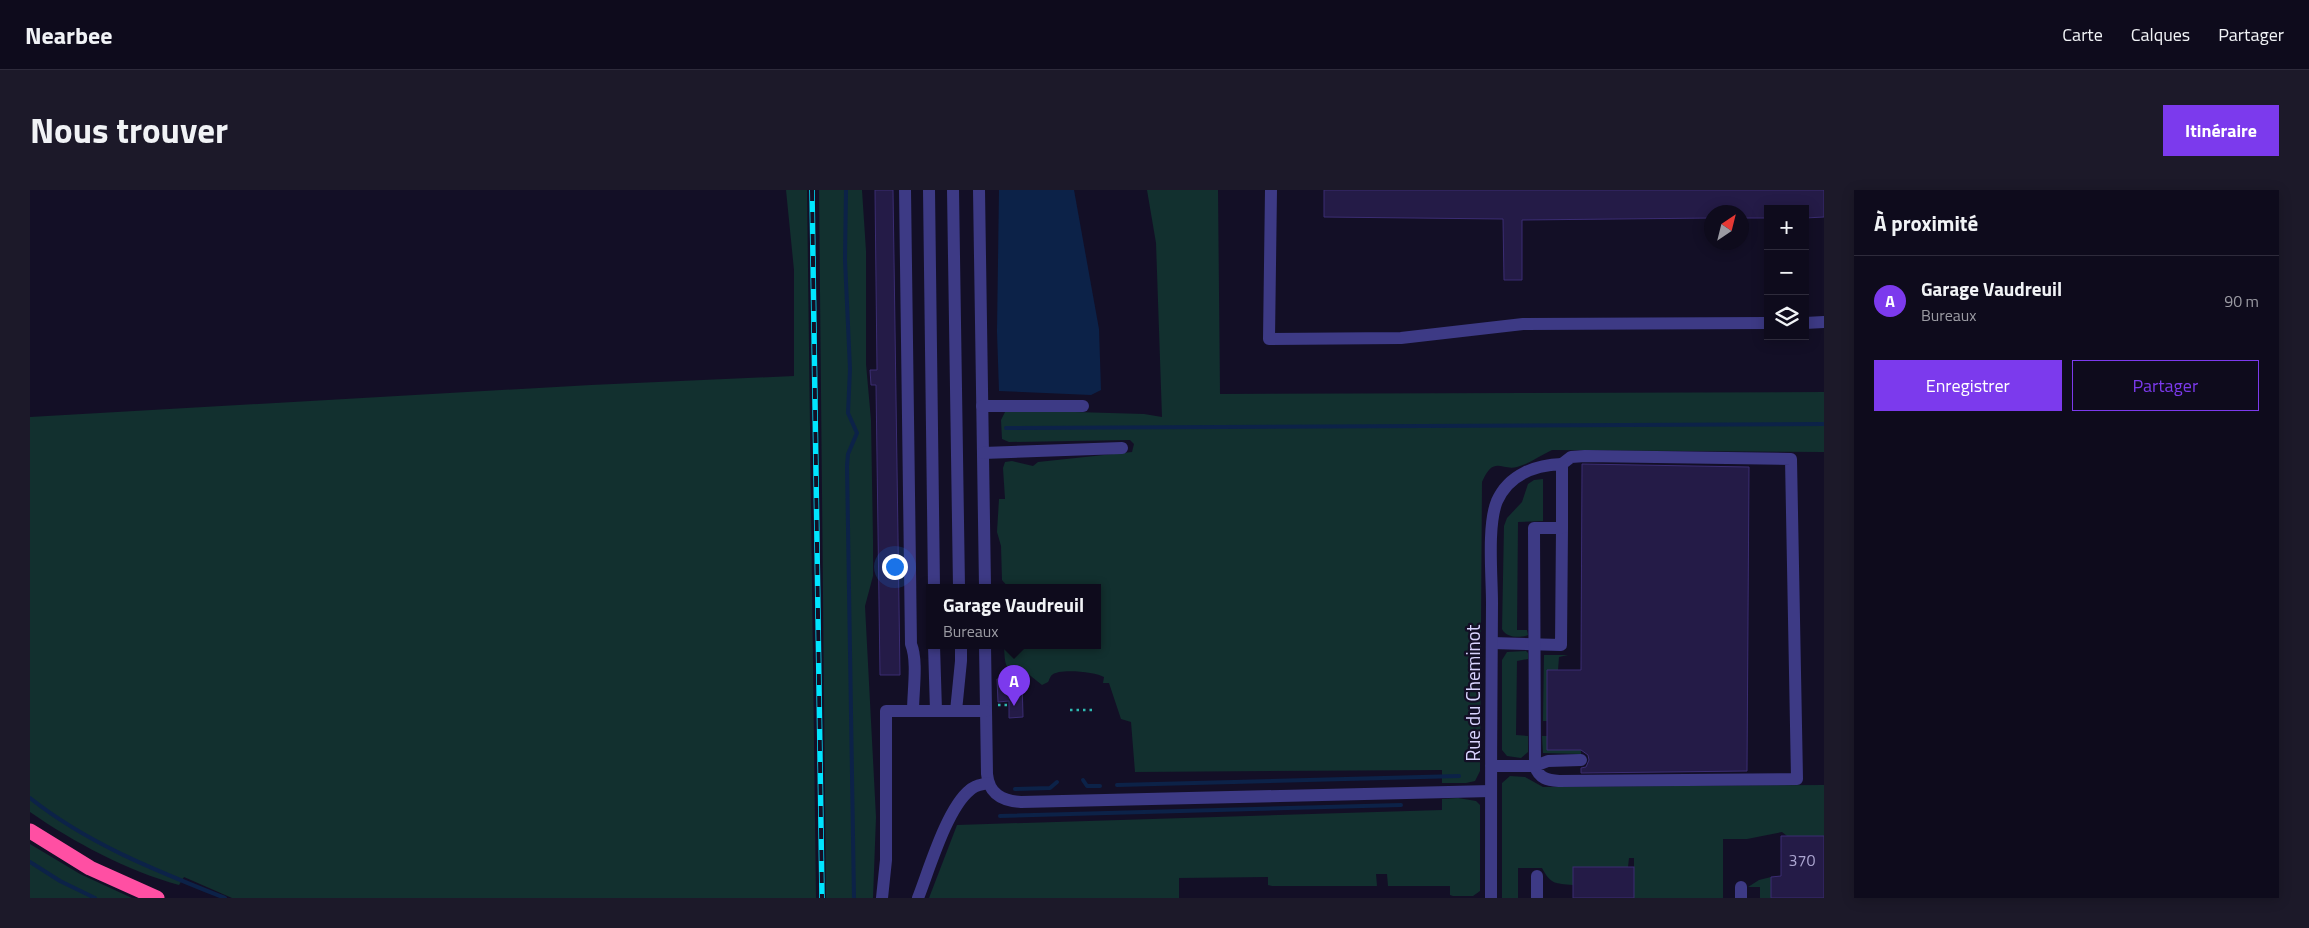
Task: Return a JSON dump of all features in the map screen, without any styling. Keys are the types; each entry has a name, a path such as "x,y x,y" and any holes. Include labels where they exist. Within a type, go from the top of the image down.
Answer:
{"highway":[{"path":"30,831 90,868 157,898"}],"street":[{"path":"905,190 911,644 915,653 913,710"},
{"path":"929,190 934,584"},
{"path":"953,190 959,584"},
{"path":"979,190 985,584"},
{"path":"1271,190 1269,339 1401,338 1523,324 1764,323"},
{"path":"1809,322 1824,322"},
{"path":"982,406 1083,406"},
{"path":"983,453 1122,448"},
{"path":"1492,643 1535,644 1561,645 1562,528 1562,464 1571,457 1790,459 1797,779 1559,781 1544,778 1538,774 1535,766 1535,644 1534,528 1562,528"},
{"name":"Rue du Cheminot","path":"1491,898 1494,518 1498,500 1511,481 1525,472 1541,466 1562,464"},
{"path":"934,649 936,711"},
{"path":"956,711 961,649"},
{"path":"985,649 991,708 988,783 992,791 1005,800 1021,802 1491,791"},
{"path":"882,898 886,860 886,710 956,711 991,708"},
{"path":"1491,766 1535,766 1548,761 1581,760"},
{"path":"918,898 934,856 961,799 976,786 988,783"},
{"path":"1537,876 1537,898"}],"path":[{"path":"991,708 1009,705"},
{"path":"1070,710 1092,710"}],"green space":[{"path":"786,190 807,190 816,898 232,898 184,877 179,885 121,864 83,845 30,812 30,417 591,385 794,376 794,270"},
{"path":"819,190 862,190 866,251 866,364 871,420 873,540 873,576 865,606 876,817 873,898 826,898"},
{"path":"1147,190 1218,190 1220,394 1824,392 1824,452 1552,450 1521,466 1511,468 1494,466 1490,469 1482,482 1480,771 1475,781 1442,783 1442,770 1135,772 1131,722 1121,719 1109,683 1103,683 1104,677 1086,672 1069,671 1052,675 1048,682 1042,685 1027,673 1010,670 1007,667 1005,658 1004,649 1101,649 1101,584 1005,584 1002,580 1001,546 997,532 999,499 1005,499 1003,468 1005,462 1012,461 1033,466 1038,462 1132,452 1134,444 1130,440 1009,442 1002,439 1001,420 1006,410 1144,414 1162,417 1156,243"},
{"path":"1543,479 1543,521 1518,522 1517,630 1527,630 1528,635 1514,636 1507,634 1502,629 1504,526 1507,518 1522,502 1528,484 1534,480"},
{"path":"1526,651 1528,659 1517,661 1516,735 1528,736 1528,752 1521,758 1507,756 1502,750 1502,660 1507,652"},
{"path":"1544,655 1568,655 1559,657 1558,670 1547,670 1547,721 1543,721"},
{"path":"1542,736 1547,736 1547,750 1581,750 1581,754 1543,753"},
{"path":"1510,776 1525,777 1543,787 1824,785 1824,836 1787,836 1782,832 1747,839 1723,839 1723,898 1634,898 1634,858 1629,858 1628,867 1573,867 1573,885 1554,882 1548,878 1542,868 1518,868 1518,898 1502,898 1502,783"},
{"path":"1458,798 1476,801 1480,805 1480,891 1473,896 1450,895 1450,886 1388,886 1387,874 1376,874 1377,886 1272,886 1268,885 1268,877 1179,878 1179,898 929,898 957,825 1442,810 1442,799"},
{"path":"30,844 80,874 132,898 30,898"},
{"path":"1771,877 1771,898 1760,898 1760,887 1748,887 1759,880"}],"water":[{"path":"999,190 1074,190 1099,329 1101,390 1091,395 999,391 997,332"}],"building":[{"path":"875,190 893,190 900,675 880,675 876,385 871,385 870,370 877,370"},
{"path":"1324,190 1824,190 1824,217 1809,218 1809,205 1764,205 1764,218 1749,218 1749,205 1704,205 1704,218 1522,220 1522,280 1504,280 1503,219 1324,217"},
{"path":"1582,464 1749,467 1747,771 1581,773 1581,768 1586,767 1589,760 1588,755 1581,750 1547,750 1547,670 1581,670"},
{"path":"997,679 1022,679 1023,717 1009,718 1009,701 998,702"},
{"path":"1781,836 1824,836 1824,898 1771,898 1771,877 1781,876"},
{"path":"1573,867 1634,867 1634,898 1573,898"}],"waterway":[{"path":"846,190 845,260 850,369 848,413 857,433 848,454 847,466 854,898"},
{"path":"1006,428 1824,424"},
{"path":"1117,785 1459,776"},
{"path":"1083,780 1087,786 1100,786"},
{"path":"1015,789 1050,788 1057,782"},
{"path":"30,798 99,843 149,867 225,898"},
{"path":"1000,816 1401,805"},
{"path":"30,862 60,881 95,898"}],"railway":[{"path":"812,190 822,898"}],"place":[{"name":"Garage Vaudreuil","path":"1014,706"}]}
